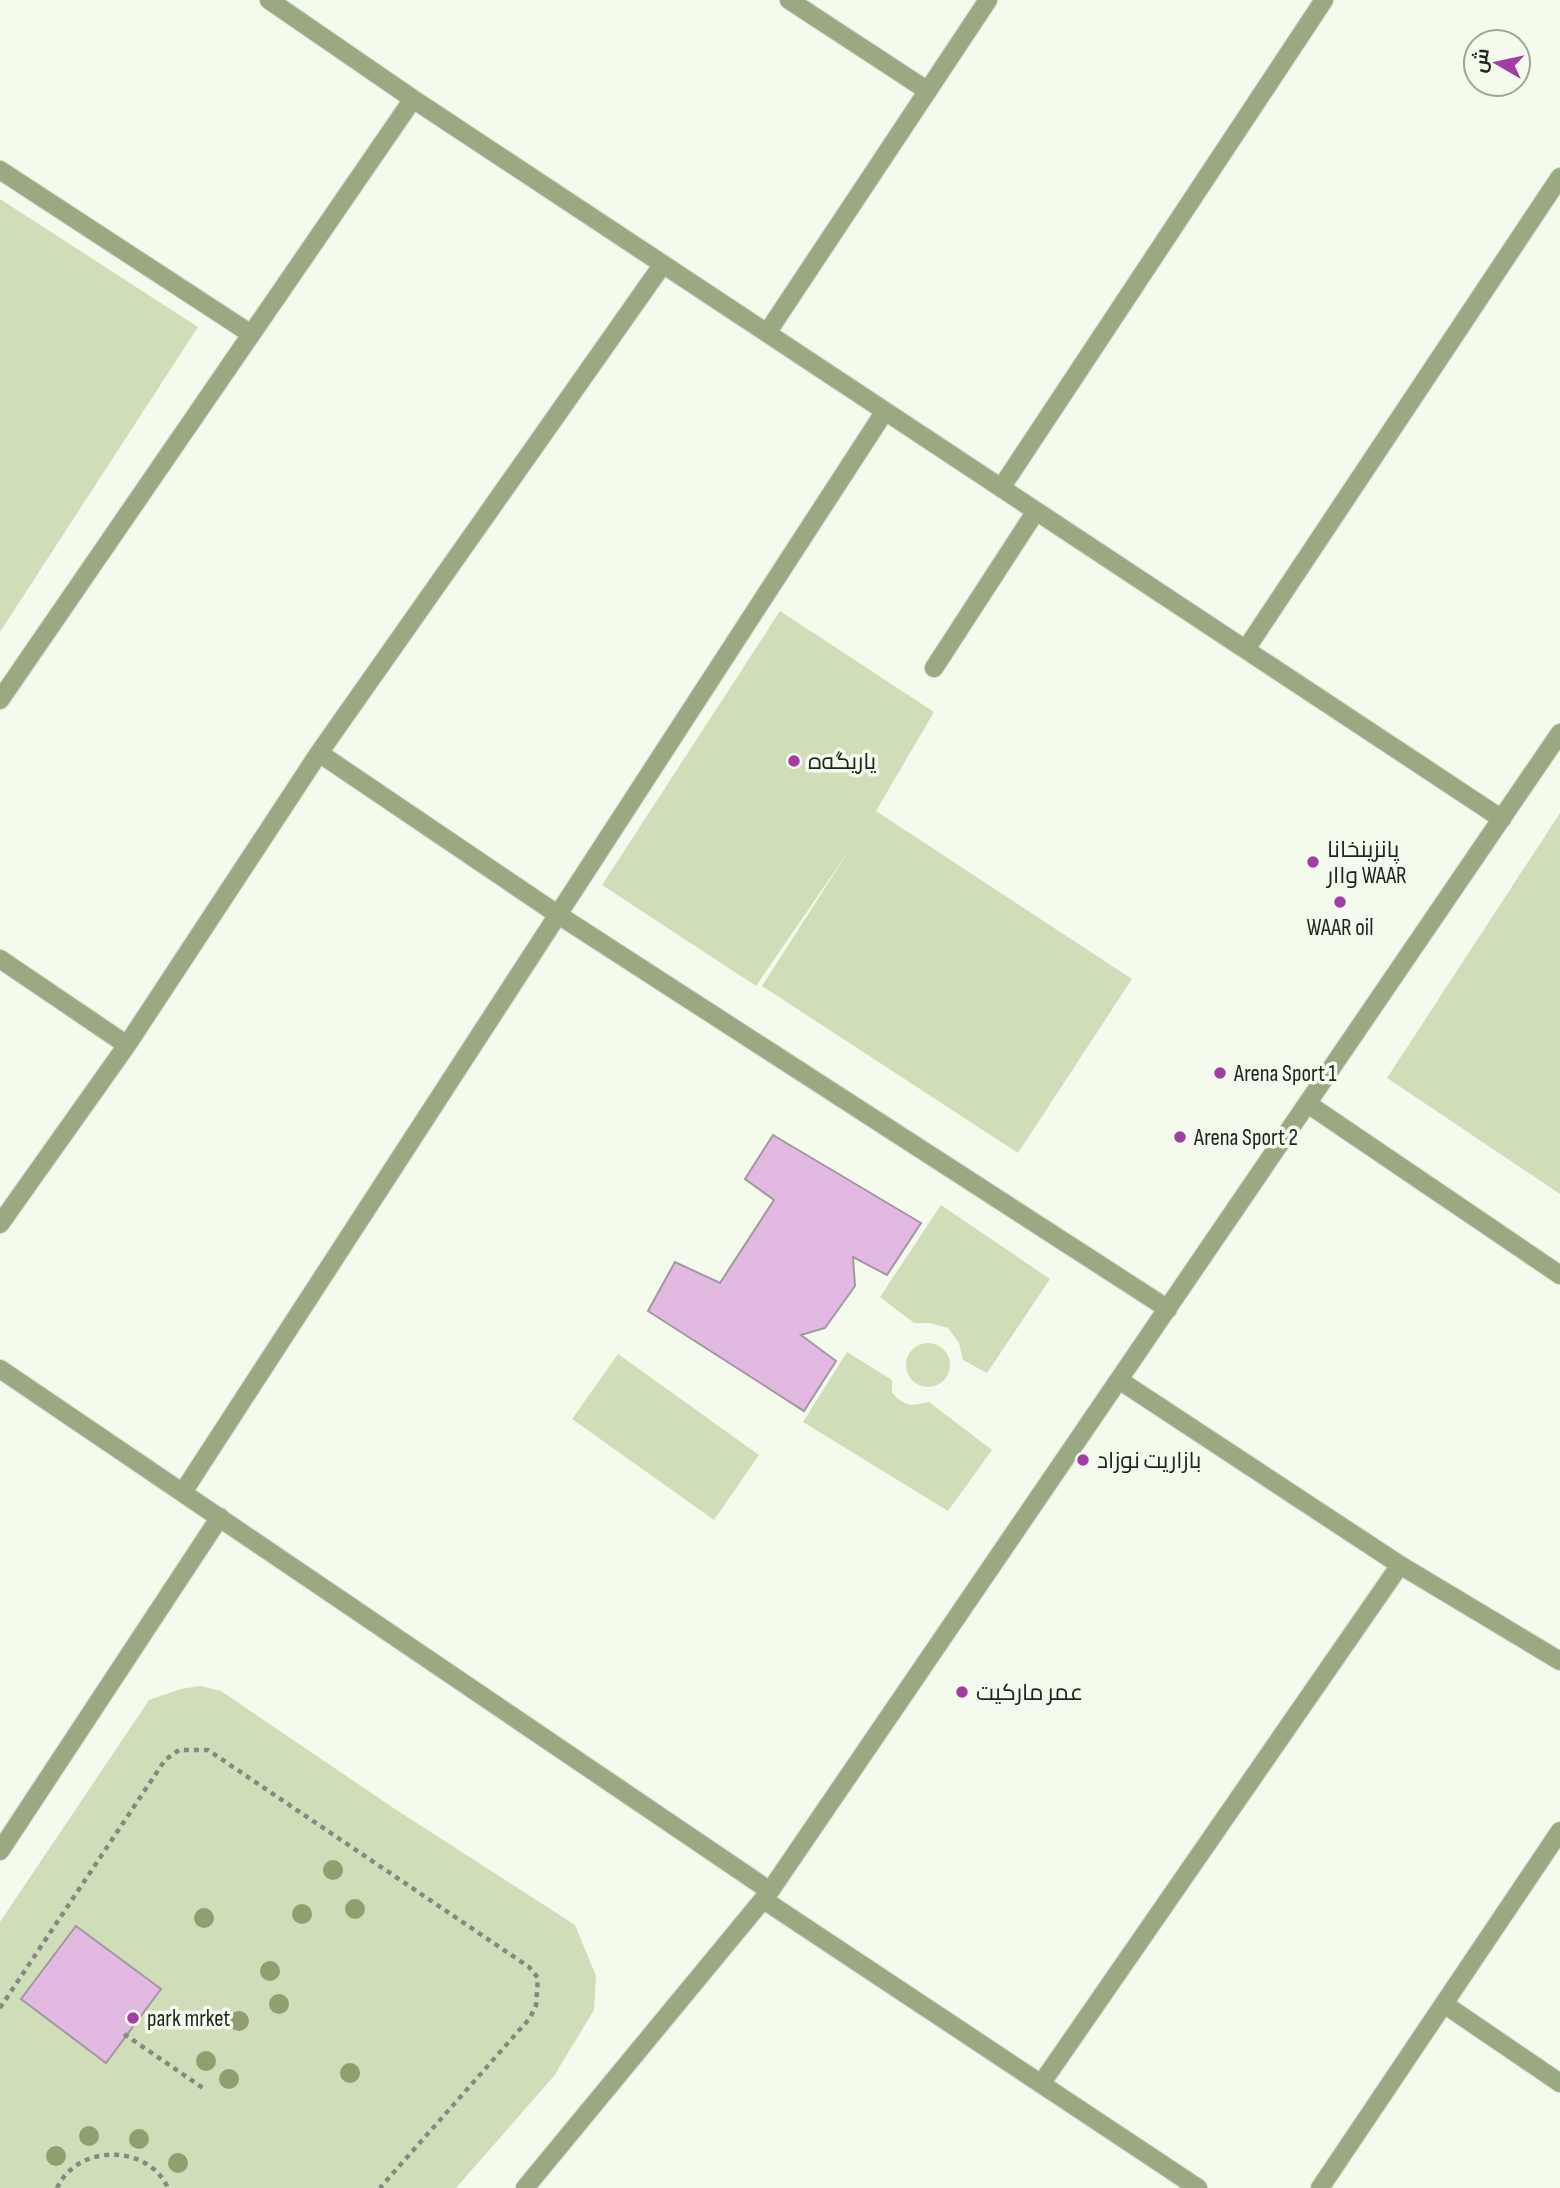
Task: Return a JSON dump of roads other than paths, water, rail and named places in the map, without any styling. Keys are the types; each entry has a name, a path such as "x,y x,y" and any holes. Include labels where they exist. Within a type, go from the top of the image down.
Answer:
{"street":[{"path":"269,0 413,99 1502,819"},
{"path":"789,0 928,91"},
{"path":"767,333 988,0"},
{"path":"1001,488 1324,0"},
{"path":"0,700 413,99"},
{"path":"0,170 251,334"},
{"path":"1246,649 1560,177"},
{"path":"0,1224 127,1045 319,753 663,264"},
{"path":"183,1493 885,411"},
{"path":"934,668 1036,511"},
{"path":"526,2188 767,1896 1560,733"},
{"path":"319,753 557,914 1168,1309"},
{"path":"0,959 127,1045"},
{"path":"1308,1104 1560,1275"},
{"path":"0,1369 220,1517 1041,2084 1198,2188"},
{"path":"1119,1380 1400,1565 1560,1661"},
{"path":"0,1851 220,1517"},
{"path":"1041,2084 1400,1565"},
{"path":"1320,2188 1560,1831"},
{"path":"1444,2004 1560,2083"}],"place":[{"name":"یاریگه‌ه","path":"794,761"},
{"name":"پانزینخانا واار WAAR","path":"1313,862"},
{"name":"WAAR oil","path":"1340,902"},
{"name":"Arena Sport 1","path":"1220,1073"},
{"name":"Arena Sport 2","path":"1180,1137"},
{"name":"بازاريت نوزاد","path":"1083,1460"},
{"name":"عمر ماركيت","path":"962,1692"},
{"name":"park mrket","path":"133,2018"}]}
